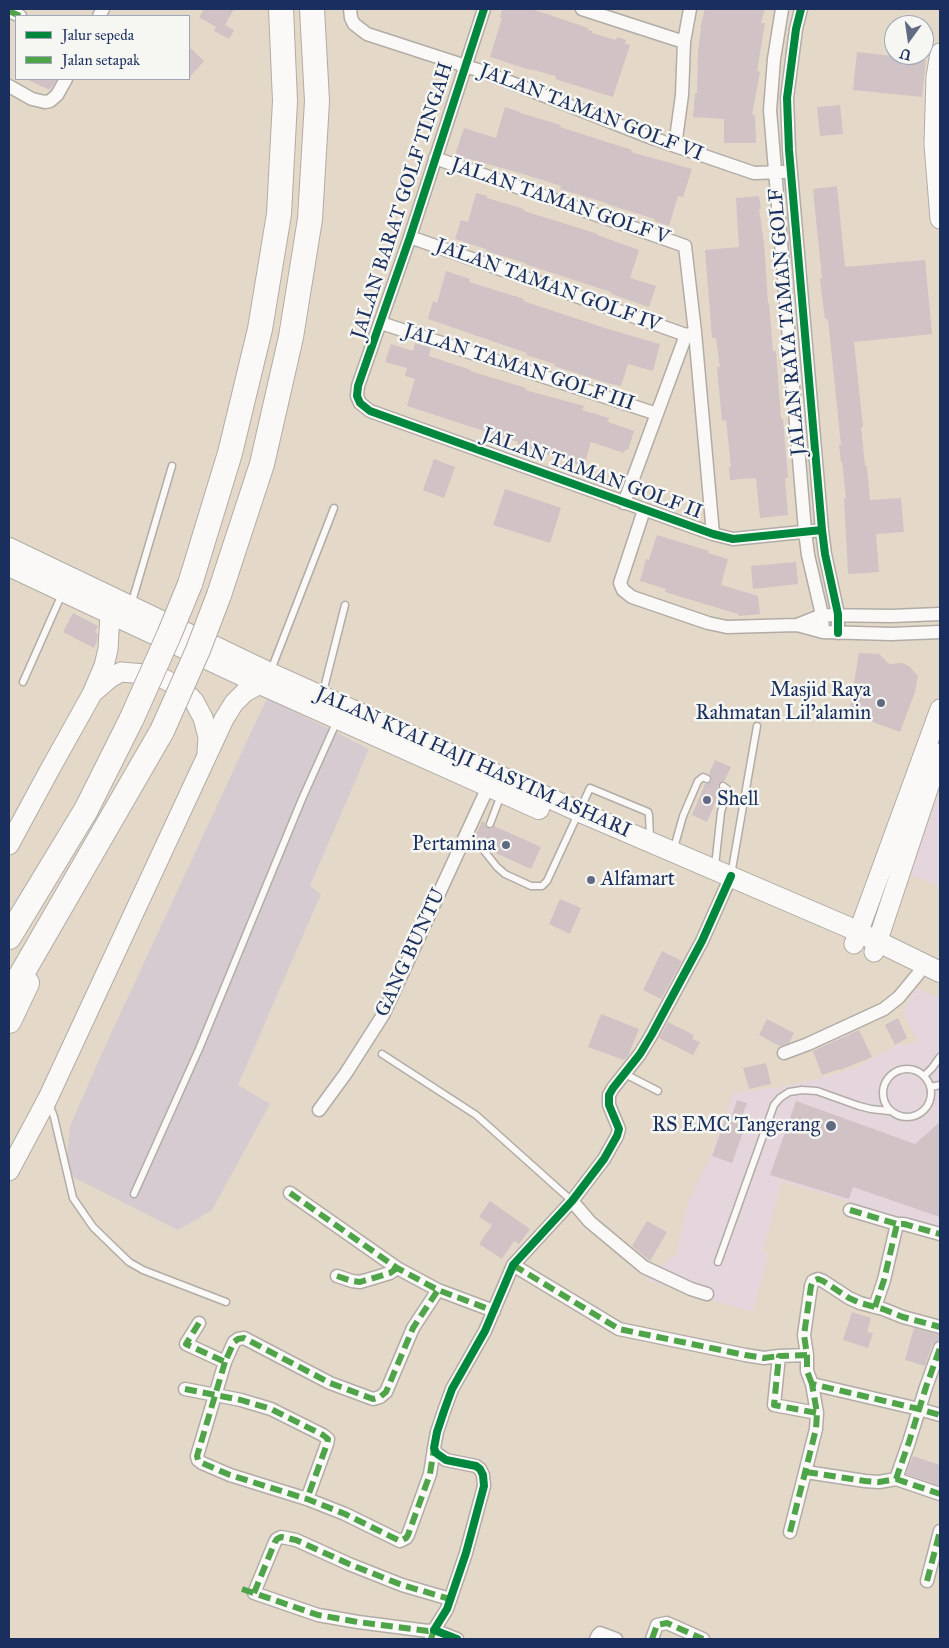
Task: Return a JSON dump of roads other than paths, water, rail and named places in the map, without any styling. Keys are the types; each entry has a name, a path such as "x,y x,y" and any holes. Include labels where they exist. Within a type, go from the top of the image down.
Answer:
{"highway":[{"path":"9,937 86,810 132,718 170,635 190,584 230,453 260,329 279,214 285,101 281,9"},
{"path":"9,996 162,731 220,595 262,464 291,337 310,219 317,101 312,9"},
{"path":"9,927 44,877"},
{"path":"9,1021 68,896"}],"main road":[{"path":"940,53 936,77 934,144 940,219"},
{"name":"JALAN KYAI HAJI HASYIM ASHARI","path":"9,548 130,606 338,719 499,787 724,878"},
{"name":"JALAN KYAI HAJI HASYIM ASHARI","path":"9,566 110,615 265,678 322,696 499,787"},
{"path":"9,845 92,694 104,666 108,649 110,615"},
{"path":"92,694 110,678 121,672 145,674 172,683 181,688 194,701 204,718 208,736 206,756"},
{"path":"9,1171 48,1098 224,718 234,703 245,692 265,678"},
{"path":"856,938 940,709"},
{"path":"876,947 940,754"},
{"name":"JALAN KYAI HAJI HASYIM ASHARI","path":"577,818 650,842 876,947 940,972"},
{"name":"JALAN KYAI HAJI HASYIM ASHARI","path":"876,947 918,974 940,985"}],"street":[{"name":"JALAN TAMAN GOLF VI","path":"350,9 354,24 368,34 484,72 652,138 754,173 791,171"},
{"name":"JALAN BARAT GOLF TINGAH","path":"360,403 357,396 358,386 410,237 484,9"},
{"path":"582,9 684,42"},
{"path":"675,146 682,96 684,42 690,9"},
{"name":"JALAN RAYA TAMAN GOLF","path":"782,9 774,59 770,110 774,172 805,531 808,555 822,615 823,632"},
{"name":"JALAN RAYA TAMAN GOLF","path":"801,9 796,29 787,98 791,171 822,530 825,554 838,614 838,632"},
{"path":"9,86 32,99 45,102 50,101 56,96 65,80"},
{"name":"JALAN TAMAN GOLF V","path":"435,158 685,246 691,334"},
{"name":"JALAN TAMAN GOLF IV","path":"410,237 691,334"},
{"name":"JALAN TAMAN GOLF III","path":"381,323 657,414"},
{"path":"624,503 657,414 691,334"},
{"path":"691,334 713,534"},
{"name":"JALAN TAMAN GOLF II","path":"360,403 370,411 624,503 734,540 822,530"},
{"path":"644,510 620,582 622,590 632,597 708,623 727,626 797,625 823,632 892,634 940,632"},
{"path":"797,625 822,615 940,614"},
{"path":"910,615 912,633"},
{"name":"GANG BUNTU","path":"319,1110 346,1073 383,1015 499,787"},
{"path":"438,1290 413,1328 386,1392 380,1397 368,1398 330,1383 244,1338 238,1338 234,1342 225,1362 197,1456 198,1460 230,1475 307,1499 345,1514 397,1540 403,1540 408,1535 430,1474 437,1432 452,1390 485,1331 513,1265 572,1200 604,1159 618,1136 619,1129 609,1105 609,1096 640,1054 652,1034 702,941 724,878"},
{"path":"784,1053 808,1044 884,1008 899,997 918,974"},
{"path":"290,1193 397,1268 438,1290 494,1311"},
{"path":"572,1200 590,1222 644,1267 691,1289 707,1294"},
{"path":"850,1210 940,1234"},
{"path":"875,1307 884,1280 897,1224"},
{"path":"513,1265 619,1330 764,1358 807,1355"},
{"path":"337,1276 352,1282 360,1282 390,1273 397,1268"},
{"path":"790,1532 816,1429 816,1413 808,1371 804,1334 811,1286 814,1281 818,1279 823,1280 849,1298 860,1303 904,1318 940,1327"},
{"path":"199,1323 186,1344 225,1362"},
{"path":"896,1479 940,1348"},
{"path":"779,1356 773,1408 816,1413"},
{"path":"812,1384 940,1415"},
{"path":"185,1389 271,1409 327,1438 327,1444 307,1499"},
{"path":"433,1635 447,1609 466,1553 484,1486 480,1469 476,1466 446,1460 434,1448"},
{"path":"806,1472 865,1481 879,1482 896,1479 940,1494"},
{"path":"927,1581 940,1531"},
{"path":"450,1599 402,1585 296,1540 281,1538 274,1542 254,1593 318,1615 428,1631 433,1635 457,1639"},
{"path":"652,1639 657,1625 667,1623 703,1639"},
{"path":"596,1639 600,1633 616,1639"}],"lane":[{"path":"130,606 172,466"},
{"path":"265,678 334,508"},
{"path":"23,682 63,592"},
{"path":"322,696 346,605"},
{"path":"134,1194 199,1049 302,799 338,719"},
{"path":"724,878 757,726"},
{"path":"672,852 683,816 698,781 703,777 707,779"},
{"path":"723,786 727,789 721,812 724,878"},
{"path":"490,824 499,787"},
{"path":"481,847 505,874 531,886 542,886 547,882 590,788 645,810 649,815 650,842"},
{"path":"382,1054 476,1115 572,1200"},
{"path":"924,1076 940,1057"},
{"path":"718,1262 774,1105 780,1098 789,1092 817,1091 860,1106 889,1111 907,1118 916,1116 930,1102 931,1087 924,1076 916,1070 906,1069 897,1070 889,1076 884,1084 882,1093 884,1103 889,1111"},
{"path":"625,1074 658,1091"},
{"path":"931,1087 940,1085"},
{"path":"48,1098 73,1198 94,1227 129,1262 143,1270 226,1302"}],"place":[{"name":"Masjid Raya Rahmatan Lil'alamin","path":"881,703"},
{"name":"Shell","path":"707,800"},
{"name":"Pertamina","path":"506,845"},
{"name":"Alfamart","path":"591,880"},
{"name":"RS EMC Tangerang","path":"831,1126"}]}
